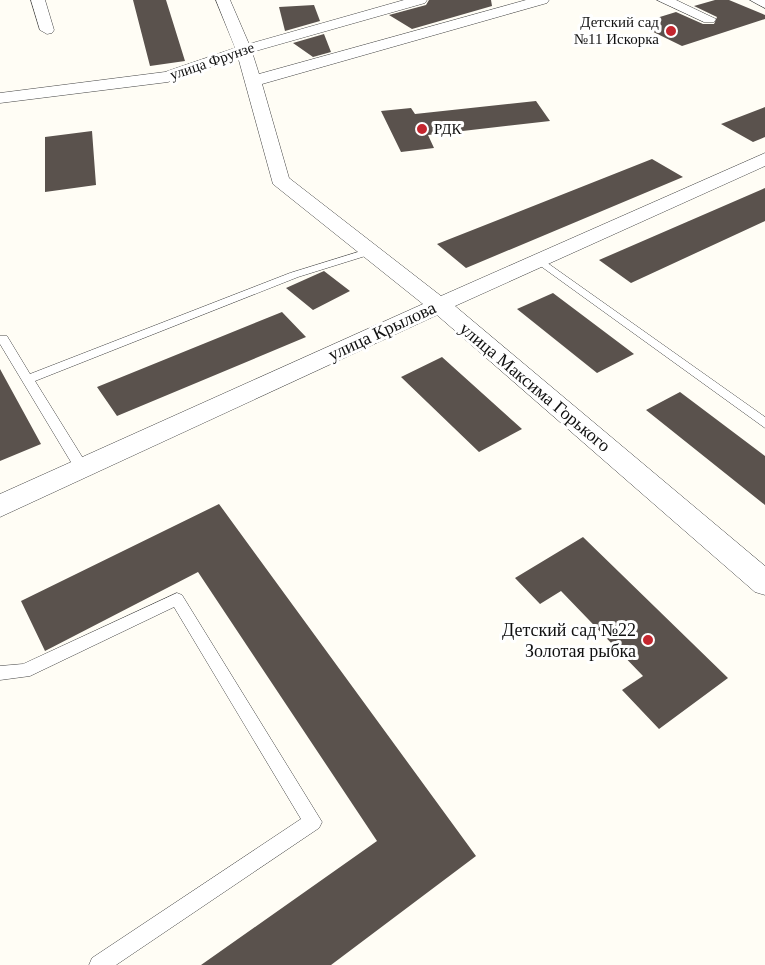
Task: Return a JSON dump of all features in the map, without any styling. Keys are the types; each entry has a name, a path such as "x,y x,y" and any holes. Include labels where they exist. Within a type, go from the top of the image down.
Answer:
{"street":[{"path":"38,0 47,30"},
{"name":"улица Максима Горького","path":"223,0 244,50 280,180 439,305 765,583"},
{"name":"улица Фрунзе","path":"0,98 168,77 244,50 420,0"},
{"path":"253,81 542,0"},
{"path":"664,0 709,19"},
{"path":"759,0 765,3"},
{"name":"улица Крылова","path":"0,506 765,159"}],"lane":[{"path":"28,380 294,275 370,251"},
{"path":"539,260 765,423"},
{"path":"0,340 3,339 82,468"},
{"path":"0,672 24,671 177,599 314,822 99,965"}],"building":[{"path":"133,0 166,0 185,61 150,66"},
{"path":"429,0 491,0 492,6 412,29 389,15 426,5"},
{"path":"715,0 729,0 765,15 765,19 682,46 637,24 676,12 703,24 714,24 717,17 694,6"},
{"path":"314,5 320,21 285,31 279,7"},
{"path":"324,34 331,52 313,57 293,43"},
{"name":"РДК","path":"536,101 550,121 428,135 434,148 401,152 381,111 411,108 415,114"},
{"path":"765,107 765,137 753,142 721,124"},
{"path":"92,131 96,185 45,192 45,137"},
{"path":"652,159 683,177 466,268 437,244"},
{"path":"765,188 765,221 631,283 599,260"},
{"path":"324,271 350,291 313,310 286,288"},
{"path":"553,293 634,354 597,373 517,309"},
{"path":"282,312 306,337 117,416 97,387"},
{"path":"442,357 522,429 479,452 401,377"},
{"path":"0,369 41,444 0,461"},
{"path":"680,392 765,456 765,505 646,410"},
{"path":"219,504 476,856 331,965 201,965 377,841 198,572 45,651 21,601"},
{"name":"Детский сад №22 Золотая рыбка","path":"583,537 728,678 659,729 622,690 643,676 561,591 540,604 515,578"}],"place":[{"name":"Детский сад №11 Искорка","path":"671,31"},
{"name":"РДК","path":"422,129"},
{"name":"Детский сад №22 Золотая рыбка","path":"648,640"}]}
